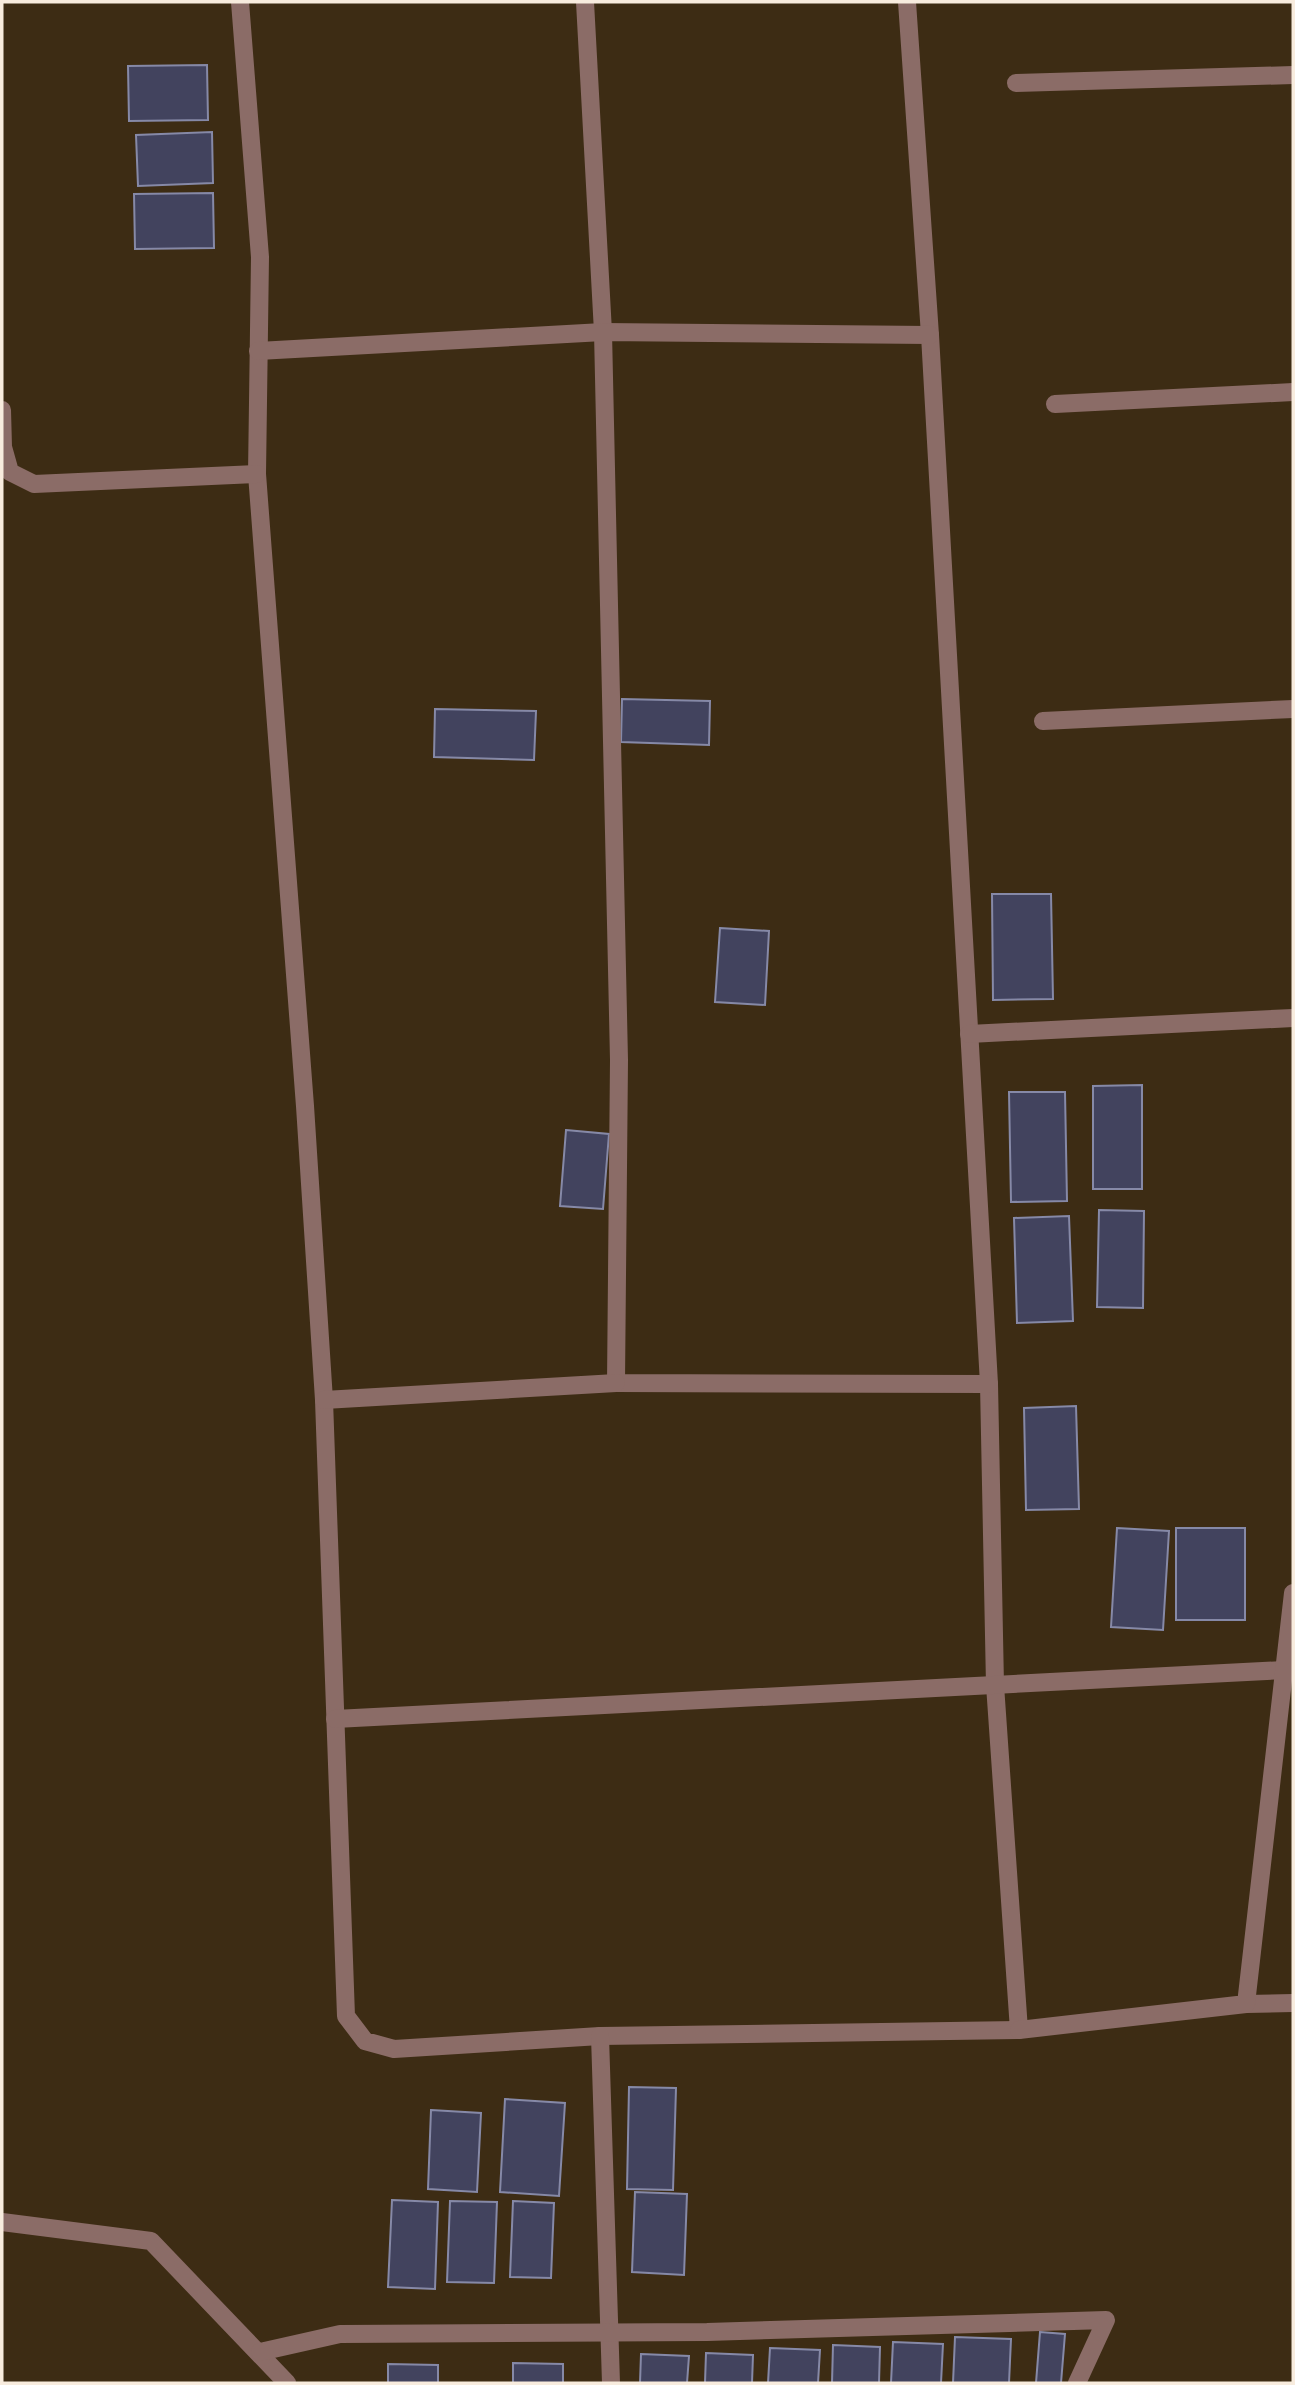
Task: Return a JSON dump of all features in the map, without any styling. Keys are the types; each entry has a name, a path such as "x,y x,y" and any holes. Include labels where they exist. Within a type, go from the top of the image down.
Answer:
{"street":[{"path":"240,2 260,257 257,474 305,1106 324,1399 346,2016 365,2041 394,2049 600,2036 1019,2030 1247,2004 1293,2003"},
{"path":"585,2 603,332 619,1060 615,1383"},
{"path":"907,2 930,335 989,1384 995,1685 1019,2030"},
{"path":"1016,83 1293,75"},
{"path":"258,351 603,332 930,335"},
{"path":"1055,404 1293,392"},
{"path":"2,410 3,446 10,472 34,484 257,474"},
{"path":"1042,721 1293,709"},
{"path":"969,1034 1293,1018"},
{"path":"324,1399 615,1383 989,1384"},
{"path":"1247,2004 1293,1593"},
{"path":"335,1719 1284,1670"},
{"path":"600,2036 611,2383"},
{"path":"2,2222 151,2241 287,2383"},
{"path":"260,2352 340,2334 610,2332 1106,2320 1077,2383"}],"building":[{"path":"207,65 208,120 129,121 128,66"},
{"path":"212,132 213,183 138,186 136,135"},
{"path":"213,193 214,248 135,249 134,194"},
{"path":"622,699 710,701 709,745 621,742"},
{"path":"435,709 536,711 534,760 434,757"},
{"path":"992,894 1051,894 1053,999 993,1000"},
{"path":"720,928 769,931 765,1005 715,1002"},
{"path":"1142,1085 1142,1189 1093,1189 1093,1086"},
{"path":"1009,1092 1065,1092 1067,1201 1011,1202"},
{"path":"566,1130 609,1134 603,1209 560,1206"},
{"path":"1099,1210 1144,1211 1143,1308 1097,1307"},
{"path":"1069,1216 1073,1321 1017,1323 1014,1218"},
{"path":"1076,1406 1079,1509 1026,1510 1024,1408"},
{"path":"1117,1528 1169,1531 1163,1630 1111,1627"},
{"path":"1176,1528 1245,1528 1245,1620 1176,1620"},
{"path":"629,2087 676,2088 673,2190 627,2189"},
{"path":"505,2099 565,2103 559,2196 500,2192"},
{"path":"431,2110 481,2113 477,2192 428,2189"},
{"path":"635,2192 687,2194 684,2275 632,2272"},
{"path":"392,2200 438,2202 435,2289 388,2287"},
{"path":"450,2201 497,2202 494,2283 447,2282"},
{"path":"513,2201 554,2203 551,2278 510,2277"},
{"path":"1040,2332 1065,2334 1061,2383 1036,2383"},
{"path":"955,2337 1011,2339 1009,2383 953,2383"},
{"path":"893,2342 943,2344 941,2383 891,2383"},
{"path":"833,2345 880,2347 879,2383 832,2383"},
{"path":"770,2348 820,2350 818,2383 768,2383"},
{"path":"706,2353 753,2355 752,2383 705,2383"},
{"path":"641,2354 689,2356 687,2383 640,2383"},
{"path":"513,2363 563,2364 563,2383 513,2383"},
{"path":"388,2364 438,2365 438,2383 388,2383"}]}
